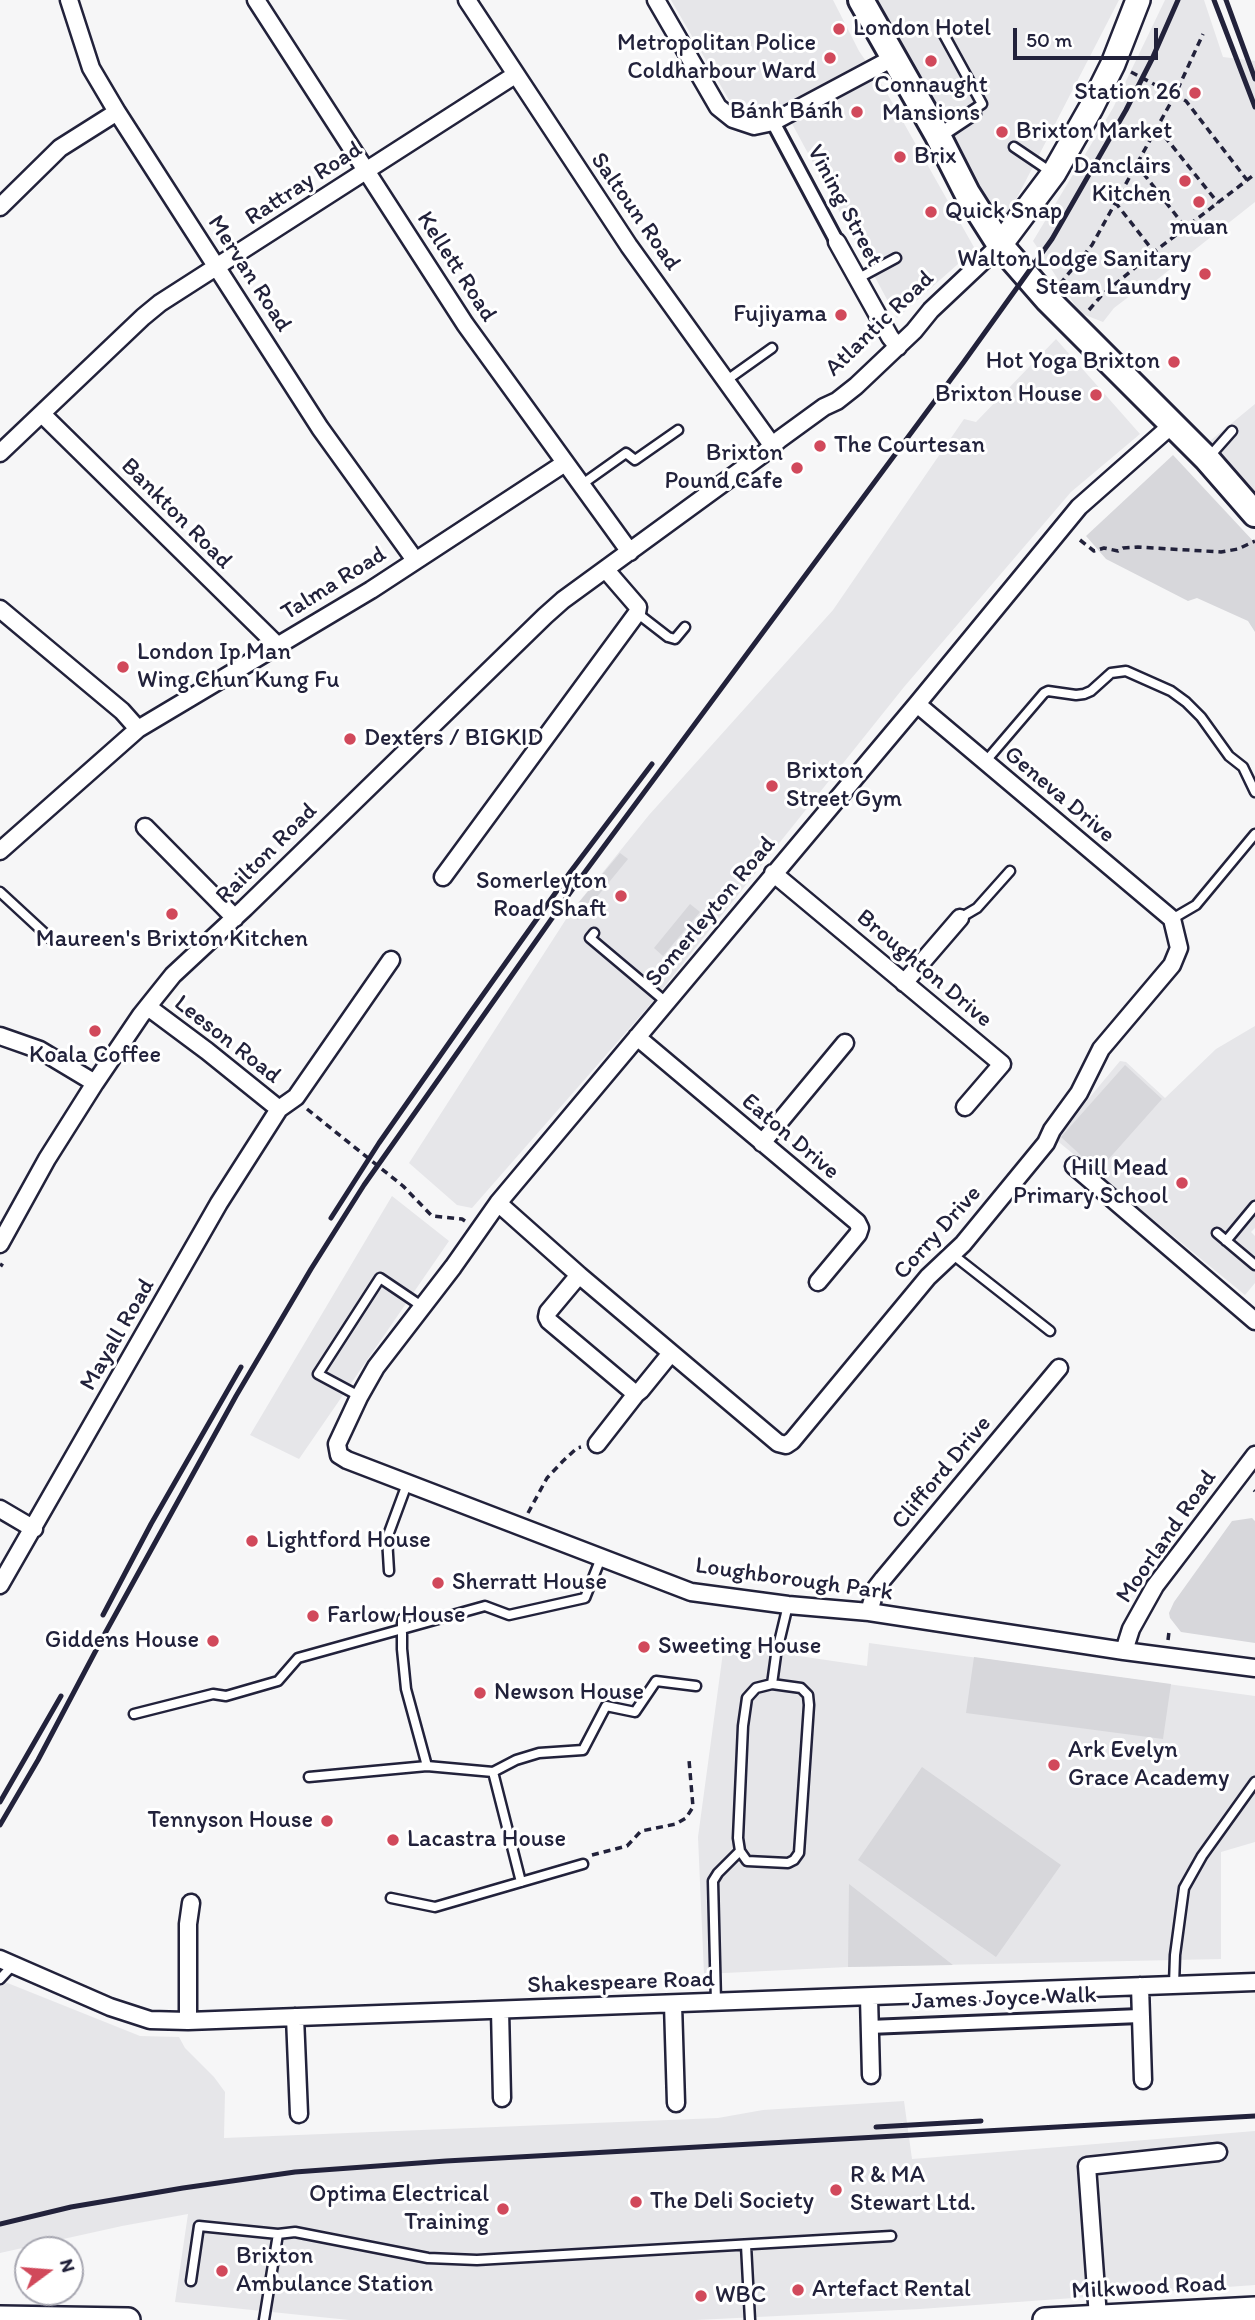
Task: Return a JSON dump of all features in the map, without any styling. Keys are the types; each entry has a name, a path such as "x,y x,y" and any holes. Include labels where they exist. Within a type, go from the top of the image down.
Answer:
{"main road":[{"path":"860,0 938,136 967,193 1000,245 1048,299 1207,459 1255,514"},
{"name":"Atlantic Road","path":"1000,245 1054,173 1091,108 1113,64 1138,0"},
{"name":"Milkwood Road","path":"1045,2320 1255,2309"},
{"path":"0,2318 128,2320"}],"street":[{"name":"Mervan Road","path":"69,0 92,68 117,112 320,428 415,560"},
{"name":"Kellett Road","path":"256,0 465,324 630,552"},
{"name":"Saltoun Road","path":"467,0 629,246 772,445"},
{"path":"656,0 718,107 733,119 754,126 773,122 893,58"},
{"name":"Rattray Road","path":"0,453 148,312 515,75"},
{"path":"0,207 60,148 117,112"},
{"name":"Vining Street","path":"773,122 857,279 898,347"},
{"name":"Atlantic Road","path":"630,552 824,407 837,401 898,347 931,310 1000,245"},
{"name":"Bankton Road","path":"41,414 278,646"},
{"name":"Somerleyton Road","path":"347,1460 340,1455 337,1444 359,1395 376,1367 498,1203 1079,507 1173,424"},
{"name":"Talma Road","path":"0,851 138,729 371,590 565,463"},
{"name":"Railton Road","path":"0,1244 47,1159 95,1083 173,975 535,625 563,600 630,552"},
{"path":"443,877 637,612 638,607 606,570"},
{"path":"0,608 122,710 138,729"},
{"name":"Geneva Drive","path":"917,704 1172,919"},
{"path":"145,827 234,918"},
{"name":"Broughton Drive","path":"773,873 1002,1064 965,1107"},
{"path":"904,983 960,918"},
{"name":"Corry Drive","path":"498,1203 778,1443 786,1445 928,1277 962,1244 1046,1143 1052,1130 1079,1093 1101,1049 1172,965 1179,948 1172,919"},
{"path":"279,1109 296,1097 391,960"},
{"name":"Leeson Road","path":"148,1007 208,1051 279,1109"},
{"path":"0,1036 40,1050 95,1083"},
{"name":"Eaton Drive","path":"636,1037 857,1222 860,1228 858,1234 818,1282"},
{"path":"762,1143 845,1043"},
{"name":"Mayall Road","path":"0,1585 219,1203 279,1109"},
{"path":"1074,1166 1255,1321"},
{"path":"579,1275 548,1312 547,1317 636,1394"},
{"path":"597,1444 671,1353"},
{"name":"Clifford Drive","path":"869,1612 876,1588 883,1579 1059,1368"},
{"name":"Moorland Road","path":"1124,1651 1131,1629 1155,1586 1255,1455"},
{"name":"Loughborough Park","path":"347,1460 691,1592 869,1612 1255,1668"},
{"path":"0,1510 34,1529"},
{"path":"188,2021 188,1924 191,1903"},
{"name":"Shakespeare Road","path":"6,1962 110,2007 150,2020 188,2021 1255,1982"},
{"path":"1140,1986 1143,2080"},
{"path":"869,1997 871,2075"},
{"path":"673,2004 676,2103"},
{"path":"500,2010 502,2098"},
{"name":"James Joyce Walk","path":"870,2027 1140,2016"},
{"path":"295,2017 299,2114"},
{"path":"1098,2317 1087,2166 1218,2152"}],"lane":[{"path":"938,136 982,104 943,33"},
{"path":"938,136 984,108"},
{"path":"1014,147 1054,173"},
{"path":"857,279 896,258"},
{"path":"727,380 772,348"},
{"path":"581,485 626,453 635,460 678,430"},
{"path":"1207,459 1232,431"},
{"path":"637,612 668,637 675,639 685,627"},
{"path":"985,763 1044,693 1084,694 1111,673 1126,671 1179,696 1194,708 1229,756 1243,767 1255,792"},
{"path":"1172,919 1196,905 1255,834"},
{"path":"960,918 977,908 1010,871"},
{"path":"0,891 52,940"},
{"path":"594,933 590,938 666,1002"},
{"path":"1226,1241 1255,1206"},
{"path":"1217,1233 1255,1265"},
{"path":"952,1254 1050,1331"},
{"path":"359,1395 318,1374 380,1278 423,1307"},
{"path":"389,1571 387,1538 407,1483"},
{"path":"134,1714 213,1694 226,1696 278,1681 298,1658 485,1606 509,1615 585,1598 601,1558"},
{"path":"772,1684 788,1605"},
{"path":"401,1619 406,1689 427,1766"},
{"path":"309,1777 427,1766 493,1772 516,1760 539,1753 583,1750 606,1706 635,1712 656,1681 696,1686"},
{"path":"772,1684 801,1688 808,1695 809,1705 799,1853 794,1860 779,1864 747,1861 740,1852 738,1838 740,1771 747,1698 756,1688 772,1684"},
{"path":"493,1772 521,1882"},
{"path":"1174,1985 1184,1888 1202,1856 1255,1782"},
{"path":"716,2002 713,1881 740,1852"},
{"path":"391,1898 435,1907 583,1864"},
{"path":"0,1979 6,1962"},
{"path":"191,2281 199,2227 278,2234 295,2232 428,2258 477,2260 891,2236"},
{"path":"264,2320 278,2234"},
{"path":"746,2245 750,2320"}],"path":[{"path":"1074,267 1092,245 1174,95 1203,34"},
{"path":"1131,72 1186,101 1247,180"},
{"path":"1157,127 1218,203"},
{"path":"1136,164 1186,228"},
{"path":"1102,295 1255,174"},
{"path":"1115,202 1154,252"},
{"path":"1080,540 1094,551 1104,548 1118,551 1138,547 1221,552 1238,549 1255,541"},
{"path":"296,1097 403,1186 432,1216 462,1219 477,1232"},
{"path":"531,1506 547,1478 563,1461 577,1448 597,1444"},
{"path":"1168,1640 1169,1632"},
{"path":"583,1864 592,1855 627,1846 641,1831 676,1824 686,1818 693,1807 689,1760"}],"shaded area":[{"path":"671,0 833,0 859,51 884,88 975,249 897,318 783,107 755,117 732,105"},
{"name":"Brixton Market","path":"875,0 1119,0 1006,219 992,214 939,122"},
{"path":"1165,0 1204,0 1223,57 1255,61 1255,202 1149,286 1137,294 1135,292 1114,308 1103,322 1080,313 1033,241 1113,108"},
{"path":"1056,339 1140,434 1071,492 904,687 649,1006 472,1208 457,1205 409,1163 570,913 649,815 833,610 964,419 976,422"},
{"path":"1255,404 1255,495 1210,441"},
{"path":"1173,455 1255,543 1255,632 1248,621 1197,598 1188,601 1106,559 1086,536"},
{"path":"620,853 628,859 578,920 570,913"},
{"path":"690,904 700,912 663,956 654,948"},
{"name":"Hill Mead Primary School","path":"1255,1026 1255,1228 1251,1232 1255,1236 1255,1283 1245,1295 1055,1139 1120,1061 1126,1062 1165,1098 1216,1049"},
{"path":"1125,1065 1162,1099 1098,1171 1061,1137"},
{"path":"392,1196 449,1241 299,1459 250,1435"},
{"path":"1252,1518 1255,1521 1255,1643 1181,1632 1170,1618 1169,1613 1174,1602 1232,1521"},
{"name":"Ark Evelyn Grace Academy","path":"869,1643 1255,1696 1255,1842 1221,1852 1221,1959 848,1967 704,1974 698,1837 724,1645 867,1666"},
{"path":"974,1657 1171,1684 1163,1739 966,1713"},
{"path":"922,1767 1061,1865 996,1957 858,1860"},
{"path":"849,1884 953,1965 848,1967"},
{"path":"0,1980 140,2036 179,2037 185,2048 225,2092 224,2138 718,2118 763,2110 904,2101 912,2159 1255,2131 1255,2285 920,2309 696,2320 349,2320 175,2302 188,2214 77,2236 14,2236 14,2250 0,2253"}],"railway":[{"path":"0,1825 236,1396 364,1185 579,880 1052,239 1126,110 1178,0"},
{"path":"1214,0 1255,107"},
{"path":"1226,0 1255,79"},
{"path":"331,1218 379,1143 470,1013 571,871 652,764"},
{"path":"103,1615 151,1524 241,1367"},
{"path":"0,1802 61,1696"},
{"path":"0,2224 71,2207 295,2172 446,2161 1255,2116"},
{"path":"876,2127 981,2121"}],"place":[{"name":"London Hotel","path":"839,29"},
{"name":"Metropolitan Police Coldharbour Ward","path":"830,58"},
{"name":"Connaught Mansions","path":"931,61"},
{"name":"Station 26","path":"1195,93"},
{"name":"Bánh Bánh","path":"857,112"},
{"name":"Brixton Market","path":"1002,132"},
{"name":"Brix","path":"900,157"},
{"name":"Danclairs Kitchen","path":"1185,181"},
{"name":"muan","path":"1199,202"},
{"name":"Quick Snap","path":"931,212"},
{"name":"Walton Lodge Sanitary Steam Laundry","path":"1205,274"},
{"name":"Fujiyama","path":"841,315"},
{"name":"Hot Yoga Brixton","path":"1174,362"},
{"name":"Brixton House","path":"1096,395"},
{"name":"The Courtesan","path":"820,446"},
{"name":"Brixton Pound Cafe","path":"797,468"},
{"name":"London Ip Man Wing Chun Kung Fu","path":"123,667"},
{"name":"Dexters / BIGKID","path":"350,739"},
{"name":"Brixton Street Gym","path":"772,786"},
{"name":"Somerleyton Road Shaft","path":"621,896"},
{"name":"Maureen's Brixton Kitchen","path":"172,914"},
{"name":"Koala Coffee","path":"95,1031"},
{"name":"Hill Mead Primary School","path":"1182,1183"},
{"name":"Lightford House","path":"252,1541"},
{"name":"Sherratt House","path":"438,1583"},
{"name":"Farlow House","path":"313,1616"},
{"name":"Giddens House","path":"213,1641"},
{"name":"Sweeting House","path":"644,1647"},
{"name":"Newson House","path":"480,1693"},
{"name":"Ark Evelyn Grace Academy","path":"1054,1765"},
{"name":"Tennyson House","path":"327,1821"},
{"name":"Lacastra House","path":"393,1840"},
{"name":"R & MA Stewart Ltd.","path":"836,2190"},
{"name":"The Deli Society","path":"636,2202"},
{"name":"Optima Electrical Training","path":"503,2209"},
{"name":"Brixton Ambulance Station","path":"222,2271"},
{"name":"Artefact Rental","path":"798,2290"},
{"name":"WBC","path":"701,2296"}]}
